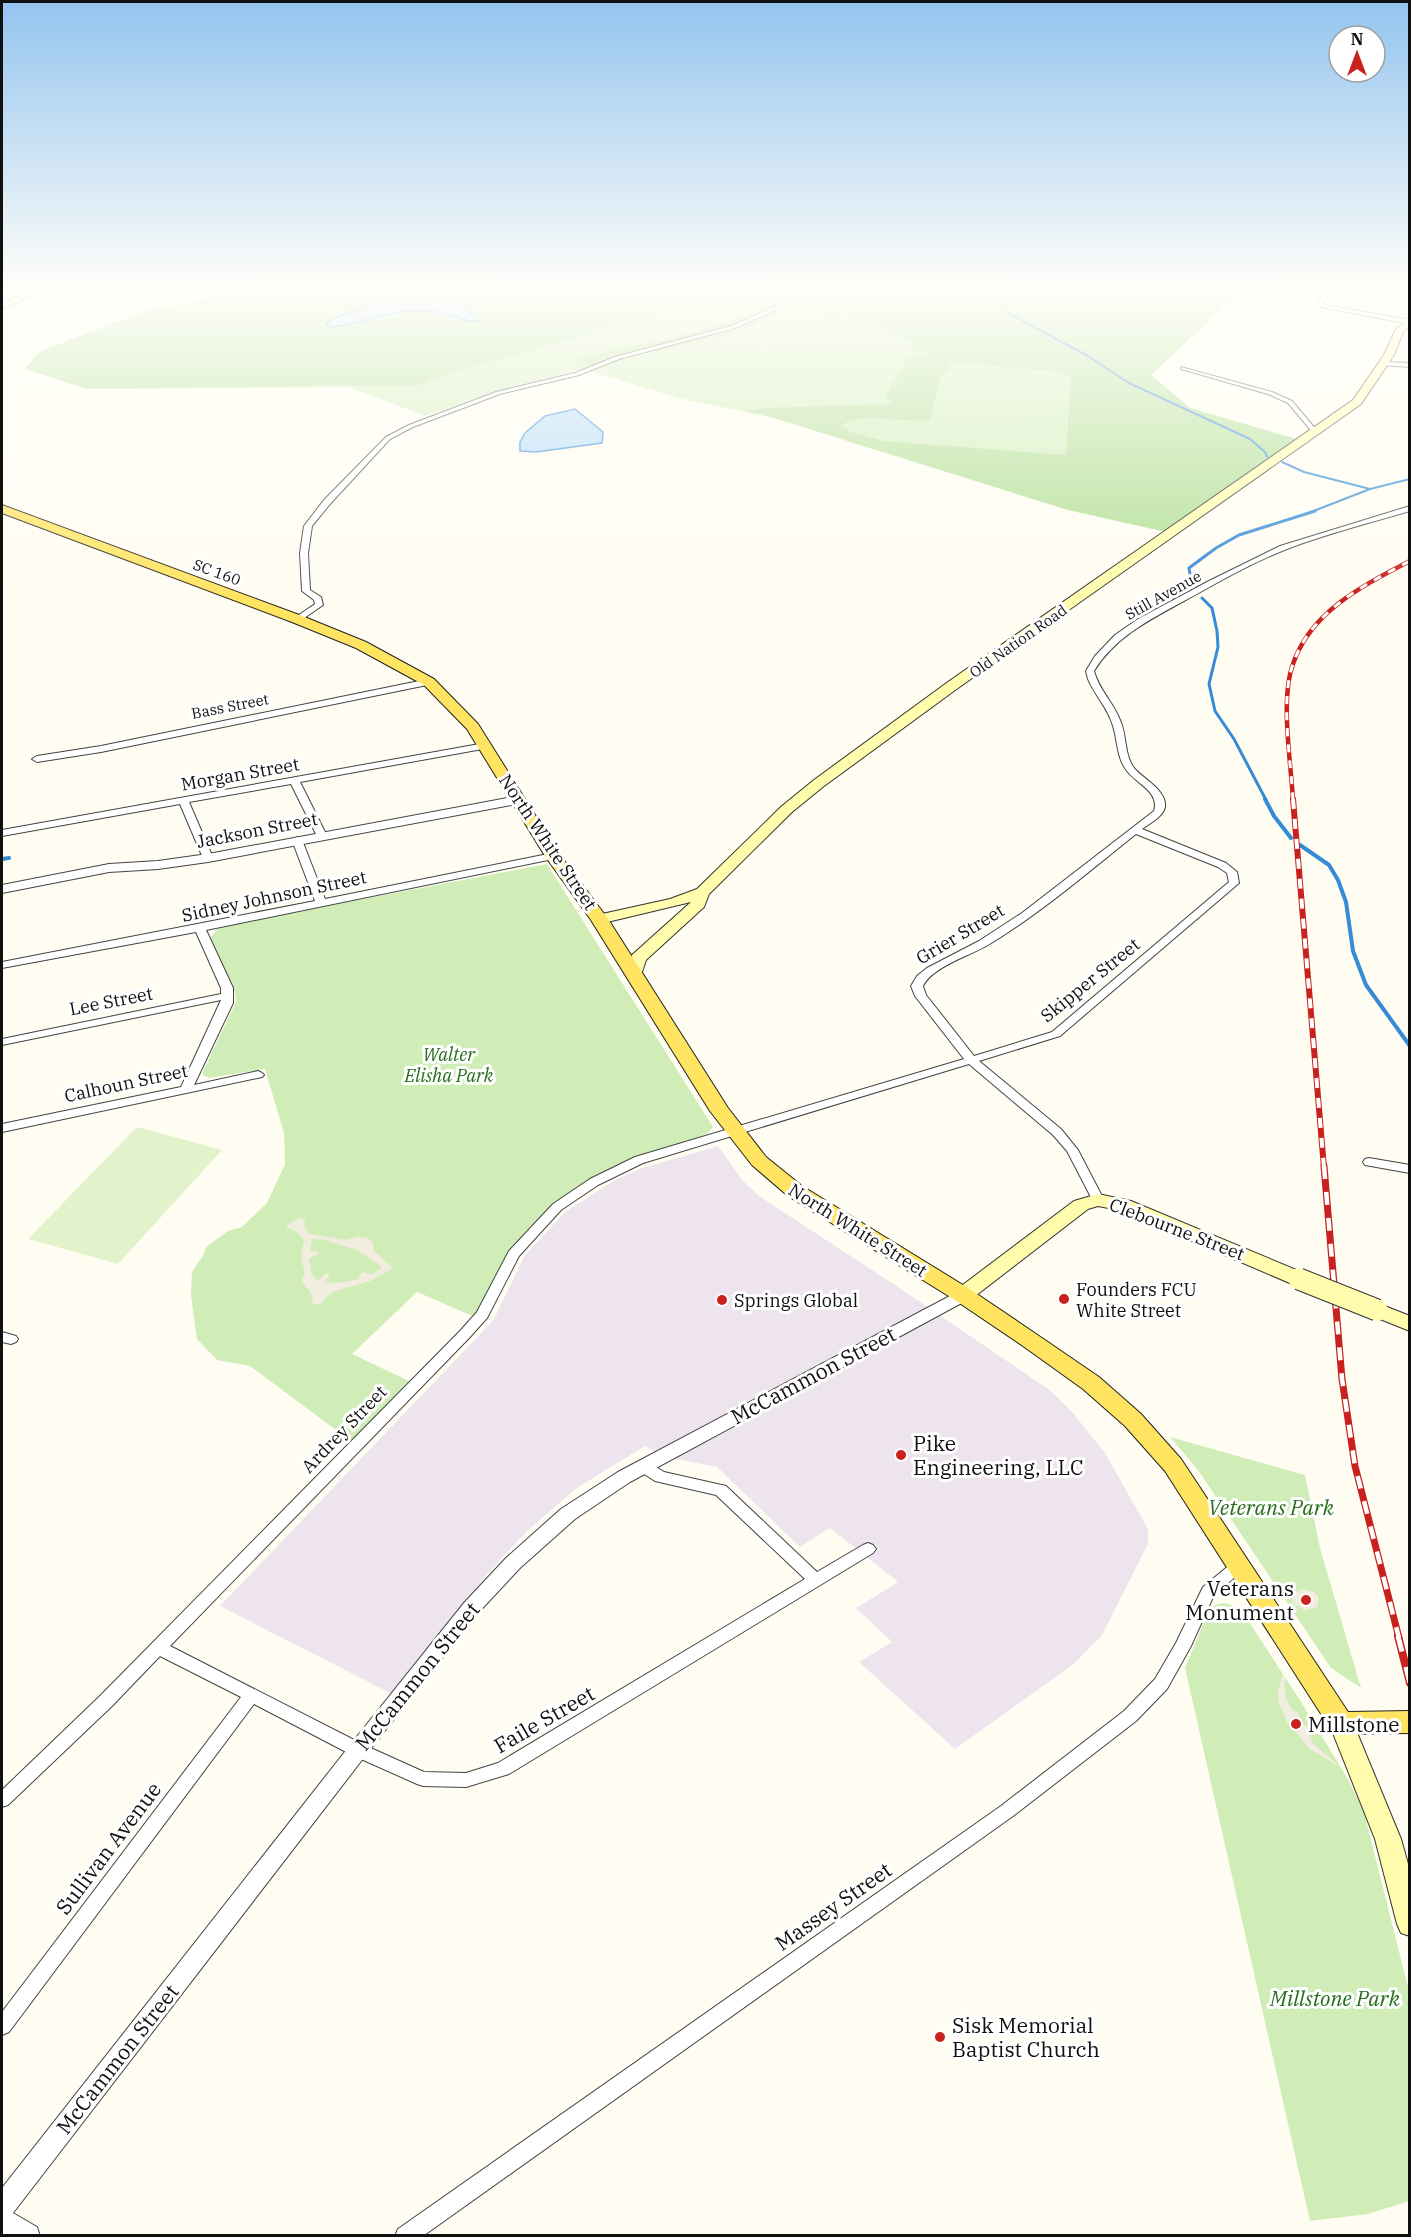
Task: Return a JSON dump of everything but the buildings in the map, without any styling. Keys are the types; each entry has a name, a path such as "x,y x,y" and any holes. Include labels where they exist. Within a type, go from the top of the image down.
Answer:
{"main road":[{"name":"Old Nation Road","path":"598,919 674,903 702,892 787,809 819,783 953,685 1316,433 1357,402 1364,390"},
{"name":"SC 160","path":"2,509 297,619 361,645 423,678"},
{"name":"North White Street","path":"423,678 453,705 484,746 553,856 598,919 735,1133 770,1173 795,1191 963,1295 1091,1383 1133,1420 1173,1465 1237,1567 1341,1724"},
{"path":"634,975 638,958 698,904 702,892"},
{"name":"Clebourne Street","path":"963,1295 1081,1205 1098,1200 1124,1205 1410,1324"},
{"path":"1410,1722 1341,1724 1388,1839 1410,1924"}],"street":[{"path":"297,619 319,605 318,599 306,591 304,553 308,526 327,502 388,438 411,426 509,390"},
{"path":"1261,390 1290,402 1316,433"},
{"name":"Still Avenue","path":"1136,830 1158,812 1160,797 1126,764 1116,722 1093,685 1090,671 1098,658 1118,636 1141,621 1283,548 1410,508"},
{"name":"Bass Street","path":"37,759 102,749 423,678"},
{"name":"Morgan Street","path":"2,833 484,746"},
{"path":"294,780 322,836"},
{"name":"Jackson Street","path":"2,889 99,869 208,858 518,800"},
{"path":"184,801 208,858"},
{"name":"Grier Street","path":"1098,1200 1072,1150 1057,1132 972,1061 921,996 916,986 921,978 1026,915 1136,830"},
{"name":"Skipper Street","path":"735,1133 1056,1034 1234,883 1232,872 1222,865 1136,830"},
{"path":"297,840 321,903"},
{"name":"Sidney Johnson Street","path":"2,965 200,928 553,856"},
{"path":"186,1089 227,1003 227,988 200,928"},
{"name":"Lee Street","path":"2,1042 227,996"},
{"name":"Calhoun Street","path":"2,1128 258,1075"},
{"name":"Ardrey Street","path":"2,1800 159,1648 465,1334 482,1315 514,1254 557,1207 594,1182 639,1160 735,1133"},
{"path":"1369,1162 1410,1169"},
{"name":"McCammon Street","path":"2,2207 358,1750 471,1608 513,1563 568,1514 643,1466 963,1295"},
{"path":"643,1466 660,1477 721,1490 816,1580"},
{"name":"Faile Street","path":"159,1648 358,1750 423,1779 466,1780 503,1769 868,1549"},
{"name":"Massey Street","path":"405,2235 990,1823 1130,1716 1161,1684 1183,1646 1209,1591 1237,1567"},
{"name":"Sullivan Avenue","path":"2,2026 251,1696"},
{"path":"2,2220 28,2235"}],"shaded area":[{"path":"718,1146 742,1180 759,1196 1051,1391 1073,1413 1105,1453 1148,1529 1148,1544 1102,1635 1074,1664 955,1749 859,1662 892,1642 856,1608 898,1582 830,1528 800,1547 717,1467 661,1456 645,1446 577,1488 527,1531 489,1572 392,1694 220,1606 494,1319 525,1255 565,1212 615,1180 642,1168"},
{"path":"299,1218 305,1220 304,1227 310,1234 346,1240 358,1237 367,1238 373,1243 374,1251 393,1268 370,1281 335,1291 321,1304 313,1304 311,1293 301,1281 305,1275 301,1257 304,1240 297,1232 285,1227","holes":["312,1239 325,1240 357,1250 382,1267 372,1275 364,1272 359,1275 359,1279 345,1282 324,1283 330,1274 326,1273 316,1280 311,1272 309,1258 316,1256 319,1252 310,1250"]},
{"name":"Veterans Monument","path":"1303,1589 1312,1591 1318,1596 1318,1607 1305,1610 1293,1603 1293,1593"},
{"path":"1283,1674 1286,1678 1284,1685 1286,1698 1293,1711 1298,1712 1301,1721 1308,1729 1312,1742 1341,1767 1311,1750 1287,1722 1279,1703 1278,1691"}],"green space":[{"path":"358,390 497,390 495,391 425,416"},
{"path":"653,390 1169,390 1190,408 1296,439 1068,510 771,417 678,398"},
{"path":"889,390 937,390 931,420 874,418 851,421 841,425 850,432 883,441 1066,455 1070,390 1169,390 1190,408 1296,439 1166,532 1068,510 771,417 742,411 764,408 892,404 886,396"},
{"name":"Walter Elisha Park","path":"547,864 713,1127 708,1133 687,1144 611,1170 523,1239 477,1318 417,1292 352,1354 409,1381 352,1442 250,1366 217,1360 197,1339 191,1296 192,1272 206,1247 228,1231 242,1227 267,1203 285,1164 284,1133 265,1069 209,1078 203,1075 236,1002 235,992 210,938 217,929 227,925"},
{"path":"137,1127 222,1150 118,1264 28,1239"},
{"name":"Veterans Park","path":"1170,1437 1305,1475 1320,1548 1361,1688 1331,1668 1198,1470"},
{"name":"Millstone Park","path":"1224,1603 1238,1607 1242,1611 1303,1705 1349,1781 1364,1812 1409,1991 1409,2201 1368,2214 1310,2221 1185,1668 1209,1610 1217,1604"}],"water":[{"path":"575,409 603,432 602,443 536,452 520,451 520,442 525,433 545,416"}],"waterway":[{"path":"1145,390 1250,439 1265,452 1267,457"},
{"path":"1282,462 1304,472 1370,489"},
{"path":"1370,489 1410,479"},
{"path":"1311,512 1370,489"},
{"path":"1192,586 1189,568 1216,548 1239,535 1315,511"},
{"path":"1202,598 1212,608 1217,631 1218,647 1209,684 1215,711 1234,739 1266,800"},
{"path":"1265,799 1274,816 1291,838"},
{"path":"1300,845 1329,865 1338,880 1346,902 1353,951 1366,985 1410,1046"},
{"path":"2,859 9,858"}],"railway":[{"path":"1293,800 1287,731 1287,695 1289,678 1301,645 1312,629 1341,602 1410,561"},
{"path":"1293,799 1324,1168"},
{"path":"1324,1166 1342,1379 1355,1466 1399,1638"},
{"path":"1398,1636 1410,1683"}],"place":[{"name":"Founders FCU White Street","path":"1064,1299"},
{"name":"Springs Global","path":"722,1300"},
{"name":"Pike Engineering, LLC","path":"901,1455"},
{"name":"Veterans Monument","path":"1306,1600"},
{"name":"Millstone","path":"1296,1724"},
{"name":"Sisk Memorial Baptist Church","path":"940,2037"}]}
